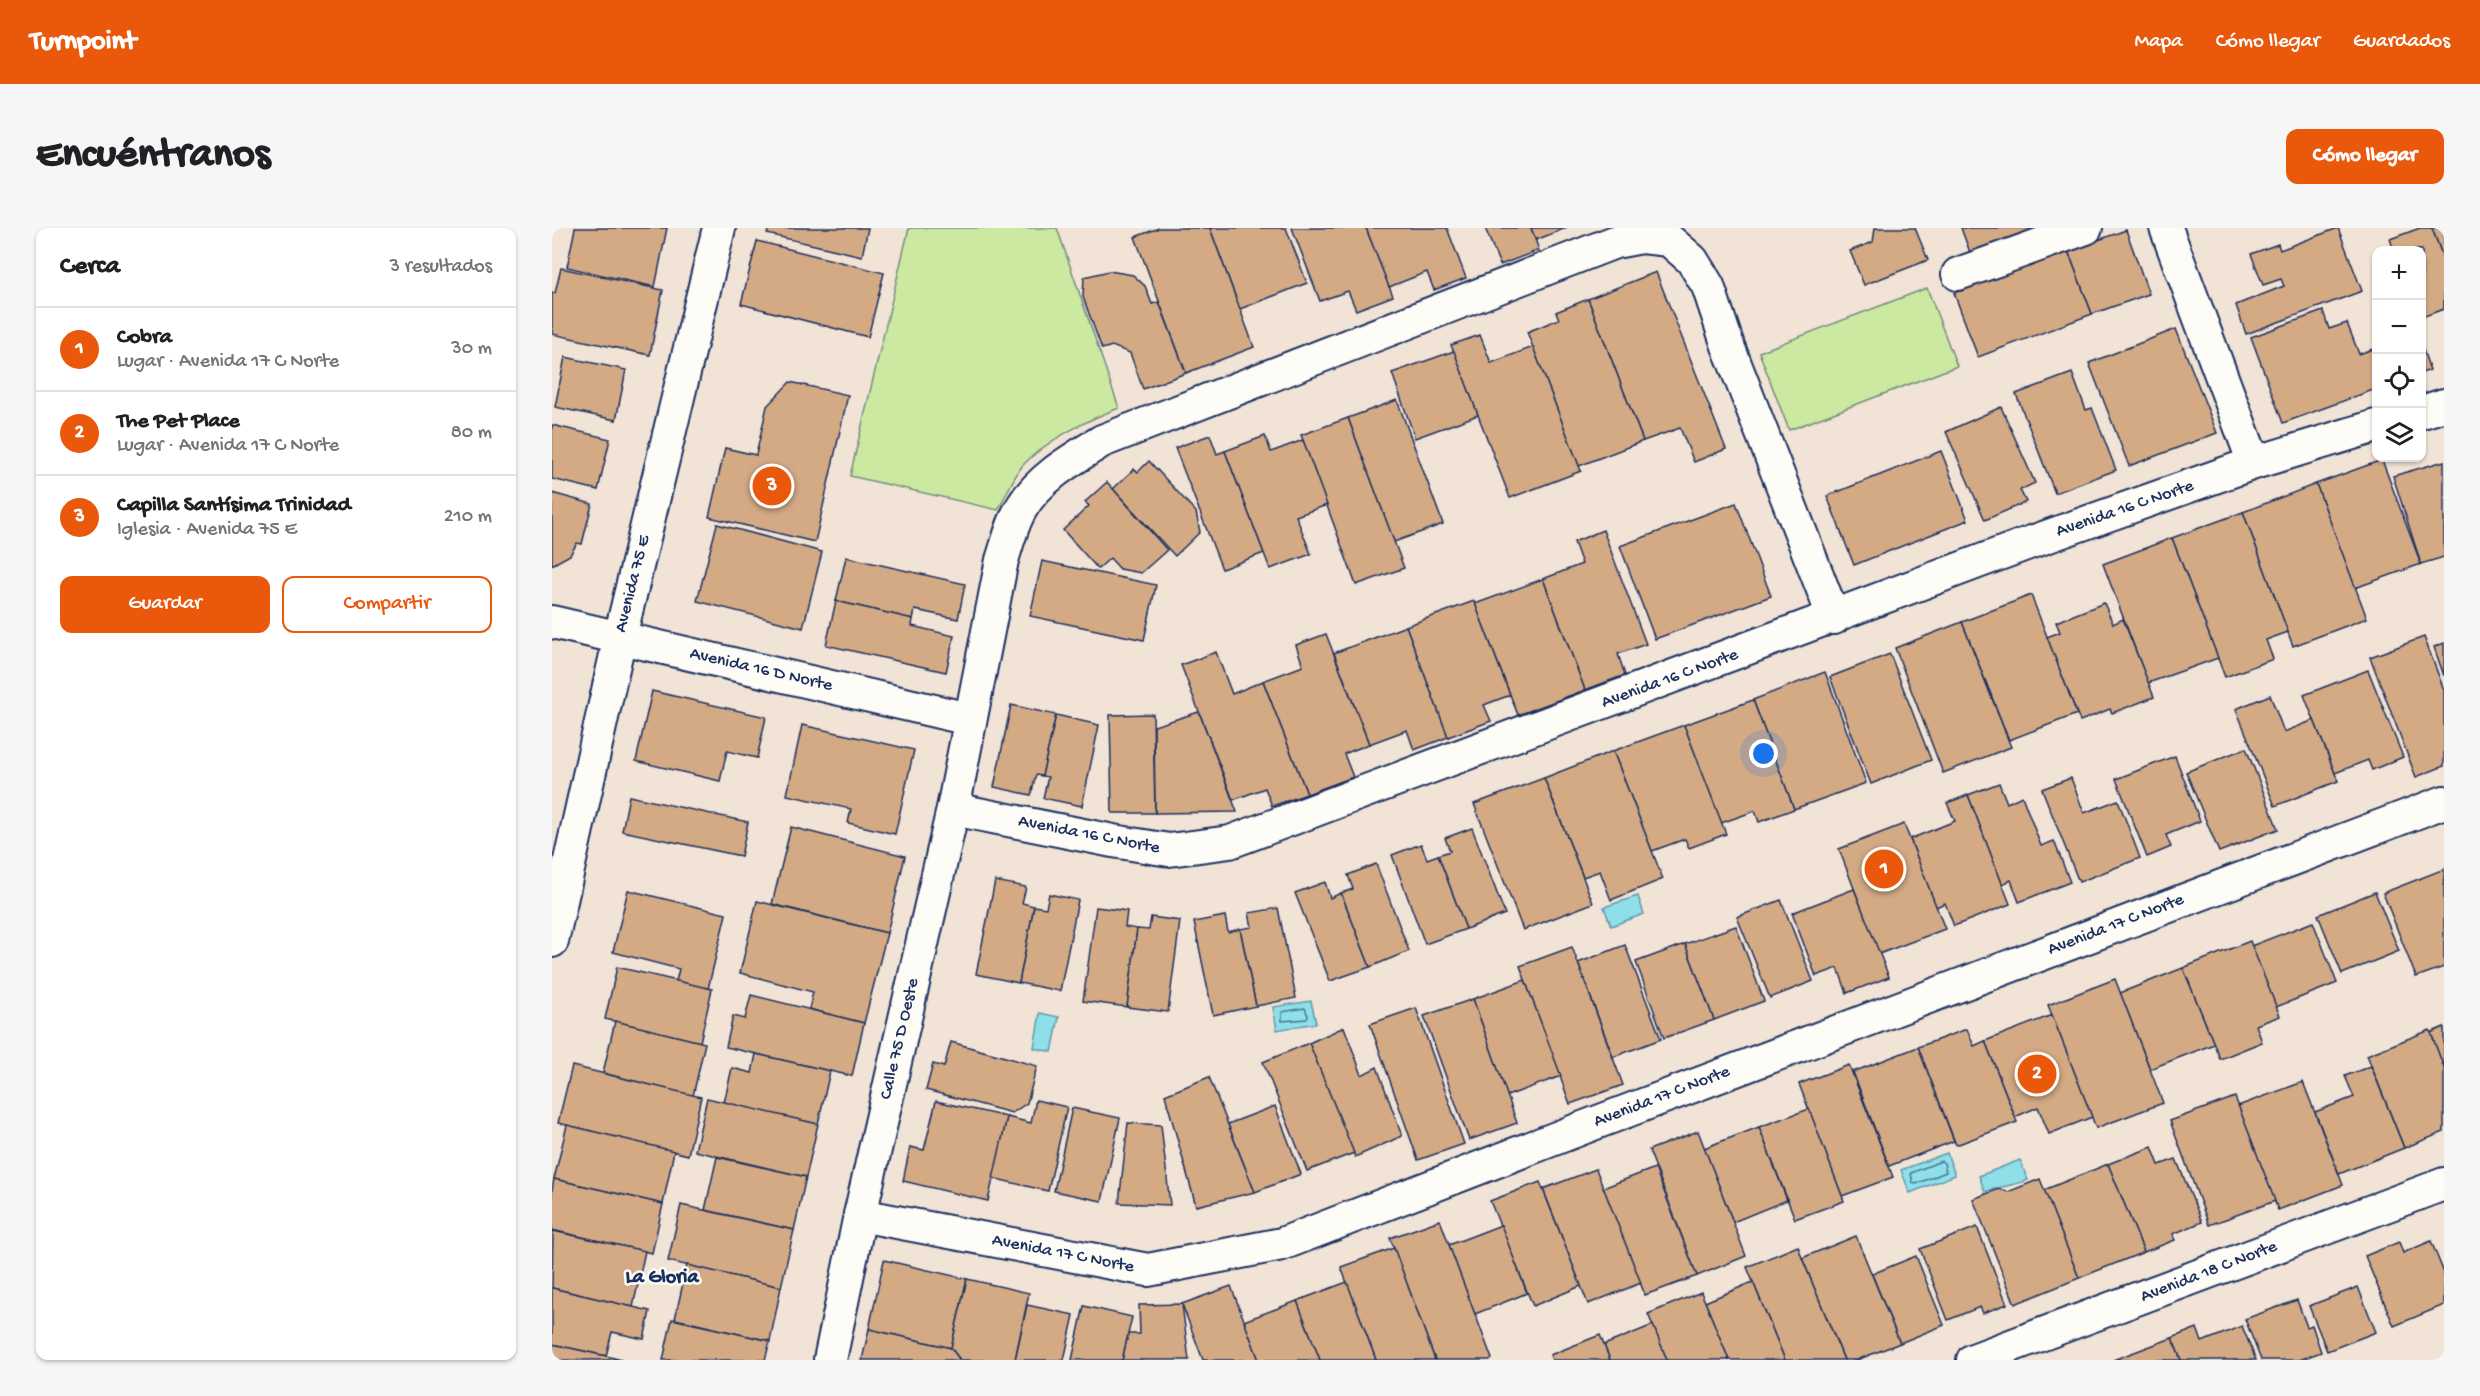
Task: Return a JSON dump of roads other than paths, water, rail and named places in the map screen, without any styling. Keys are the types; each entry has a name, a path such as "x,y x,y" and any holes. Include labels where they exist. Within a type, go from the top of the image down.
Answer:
{"street":[{"name":"Avenida 75 E","path":"552,941 620,637 719,228"},
{"path":"1958,274 2086,228"},
{"path":"2166,228 2254,463"},
{"name":"Calle 75 D Oeste","path":"830,1360 860,1215 953,808 1002,560 1011,529 1022,506 1042,482 1069,462 1113,437 1615,242 1642,237 1669,240 1692,260 1708,286 1728,346 1834,618"},
{"path":"2426,410 2444,405"},
{"name":"Avenida 16 C Norte","path":"953,808 1113,841 1169,850 1230,842 1834,618 2026,544 2254,463 2372,427"},
{"name":"Avenida 16 D Norte","path":"552,622 969,719"},
{"name":"Avenida 17 C Norte","path":"860,1215 1148,1270 1282,1244 1620,1113 2444,802"},
{"name":"Avenida 18 C Norte","path":"1973,1360 2444,1184"}],"water":[{"path":"1638,896 1644,914 1611,926 1604,907"},
{"path":"1311,1001 1316,1023 1277,1030 1273,1007"},
{"path":"1040,1013 1059,1017 1052,1052 1034,1048"},
{"path":"1947,1153 1955,1175 1910,1193 1901,1170"},
{"path":"2020,1160 2028,1180 1985,1192 1979,1176"}],"place":[{"name":"Capilla Santísima Trinidad","path":"772,486"},
{"name":"Cobra","path":"1884,869"},
{"name":"The Pet Place","path":"2037,1074"}],"district":[{"name":"La Gloria","path":"662,1278"}]}
